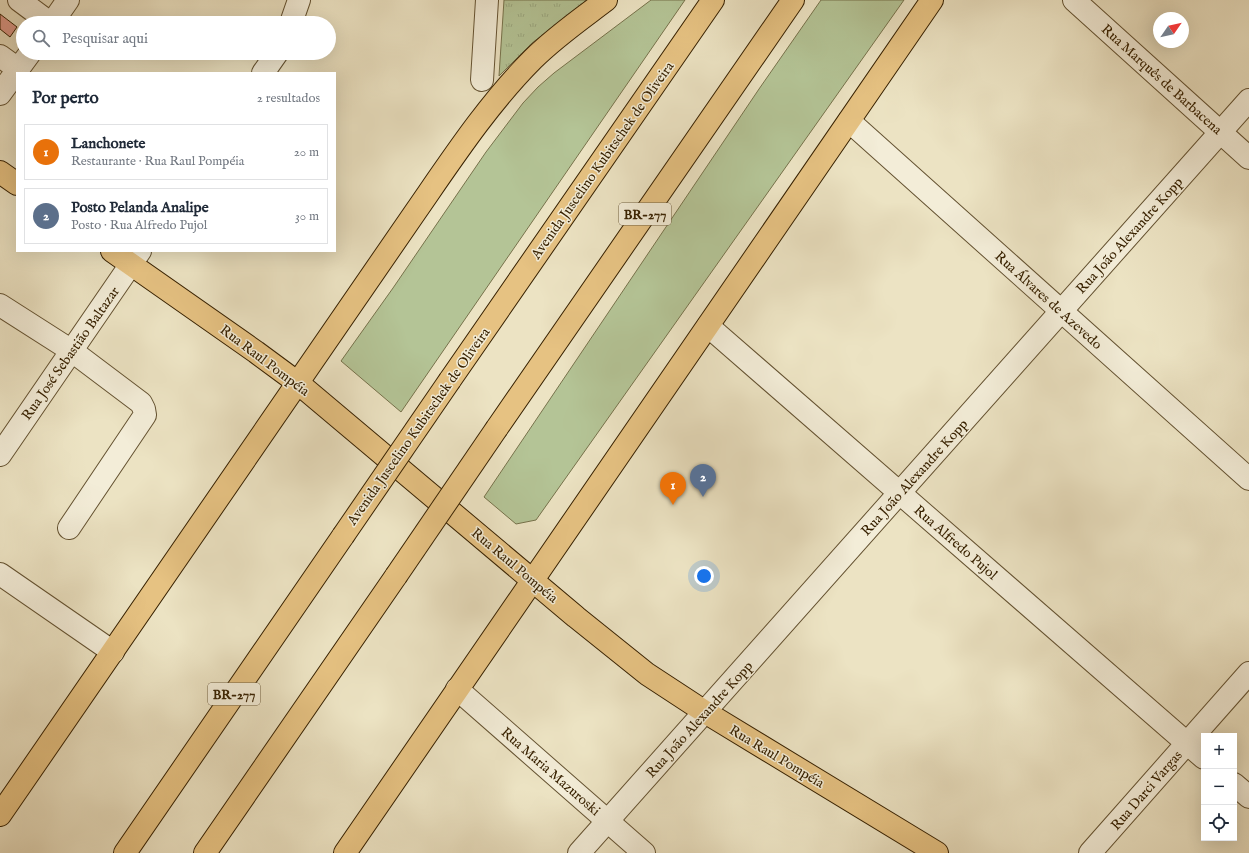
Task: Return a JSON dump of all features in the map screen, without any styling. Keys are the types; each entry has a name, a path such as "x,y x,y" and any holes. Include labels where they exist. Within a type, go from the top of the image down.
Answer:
{"main road":[{"path":"0,815 445,170 479,123 508,86 532,60 557,37 606,0"},
{"name":"Avenida Juscelino Kubitschek de Oliveira","path":"125,853 713,0"},
{"name":"BR-277","path":"205,853 793,0"},
{"path":"345,853 932,0"},
{"path":"0,172 16,183"},
{"name":"Rua Raul Pompéia","path":"115,252 136,258 298,383 625,657 672,691 705,712 937,853"}],"street":[{"path":"19,0 41,16"},
{"path":"56,16 68,0"},
{"path":"293,16 299,0"},
{"path":"482,80 487,0"},
{"name":"Rua Marquês de Barbacena","path":"1074,0 1249,158"},
{"path":"0,56 16,59"},
{"path":"264,72 271,60"},
{"path":"0,94 24,61"},
{"name":"Rua João Alexandre Kopp","path":"579,853 705,712 841,554 900,493 1249,100"},
{"name":"Rua Álvares de Azevedo","path":"849,121 1249,479"},
{"name":"Rua José Sebastião Baltazar","path":"0,455 136,258"},
{"path":"0,305 72,350 141,403 144,409 145,415 69,528"},
{"name":"Rua Alfredo Pujol","path":"708,326 1201,755"},
{"path":"0,574 113,652"},
{"name":"Rua Darci Vargas","path":"1090,853 1249,673"},
{"name":"Rua Maria Mazuroski","path":"457,689 644,853"},
{"path":"1237,787 1249,798"}],"green space":[{"path":"504,0 588,0 532,43 499,76"},
{"path":"651,0 685,0 401,412 341,361 486,152 523,103 554,73"},
{"path":"821,0 904,0 536,520 516,524 484,497 759,89"}],"building":[{"path":"0,14 16,26 10,37 0,29"}],"place":[{"name":"Posto Pelanda Analipe","path":"703,497"},
{"name":"Lanchonete","path":"673,505"}]}
